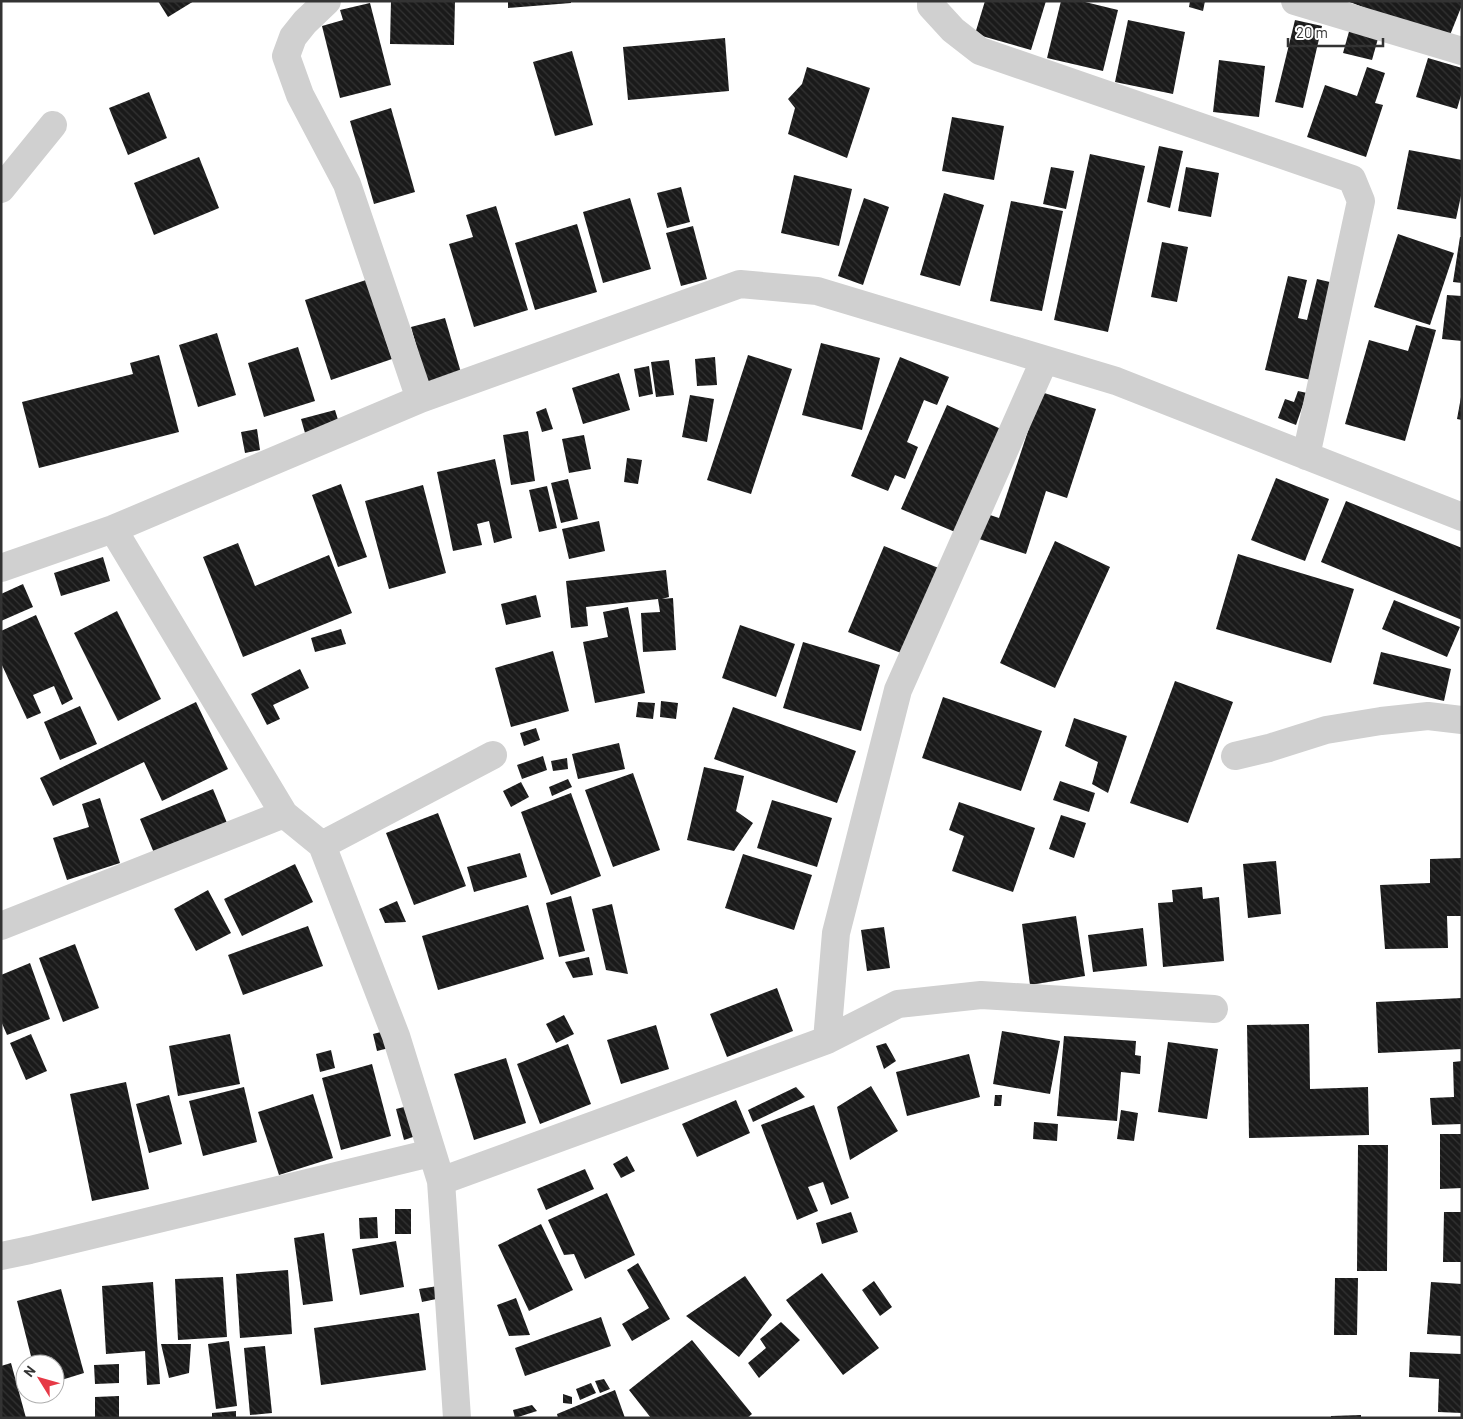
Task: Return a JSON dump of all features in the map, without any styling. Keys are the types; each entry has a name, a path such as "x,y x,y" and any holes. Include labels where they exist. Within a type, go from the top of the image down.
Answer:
{"street":[{"path":"327,1 305,22 293,38 286,56 300,95 347,184 420,399"},
{"path":"931,1 931,6 953,30 980,51 1352,179 1361,201 1306,456"},
{"path":"1296,1 1462,51"},
{"path":"1,189 53,125"},
{"path":"1,568 113,529 420,399 740,284 817,291 1044,361 1116,381 1462,517"},
{"path":"827,1040 836,933 898,690 1044,361"},
{"path":"113,529 284,814 322,845 396,1036 441,1181 457,1418"},
{"path":"1235,756 1269,748 1326,730 1428,716 1462,720"},
{"path":"322,845 493,755"},
{"path":"1,926 284,814"},
{"path":"441,1181 827,1040 898,1004 981,995 1214,1009"},
{"path":"1,1256 431,1153"}],"building":[{"path":"158,1 194,1 168,17"},
{"path":"391,1 455,1 454,45 390,44"},
{"path":"508,1 571,1 571,3 508,8"},
{"path":"985,1 1046,1 1031,50 975,34"},
{"path":"1061,1 1081,1 1118,10 1103,71 1047,58"},
{"path":"1190,1 1205,1 1203,11 1189,7"},
{"path":"1347,1 1462,1 1462,5 1448,40"},
{"path":"370,3 391,85 340,98 322,26 343,20 340,10"},
{"path":"1128,20 1185,32 1173,94 1115,82"},
{"path":"1295,20 1322,26 1303,108 1275,102"},
{"path":"1350,28 1379,35 1372,60 1343,53"},
{"path":"725,38 729,91 628,100 623,47"},
{"path":"572,51 593,125 555,136 533,62"},
{"path":"1428,58 1462,68 1462,92 1457,109 1416,97"},
{"path":"1219,60 1265,66 1259,117 1213,112"},
{"path":"807,67 870,88 847,158 788,134 795,108 788,99 802,84"},
{"path":"1367,67 1385,73 1375,103 1383,105 1366,157 1307,137 1325,85 1357,96"},
{"path":"149,92 167,138 128,155 109,108"},
{"path":"391,108 415,192 374,204 350,121"},
{"path":"952,117 1004,126 994,180 942,171"},
{"path":"1159,146 1183,151 1170,208 1147,202"},
{"path":"1409,150 1462,160 1462,191 1456,219 1397,209"},
{"path":"1090,154 1145,166 1108,332 1054,320"},
{"path":"199,157 219,208 154,235 134,183"},
{"path":"1051,167 1074,171 1066,209 1043,204"},
{"path":"1186,167 1219,173 1211,217 1178,211"},
{"path":"794,175 852,189 839,246 781,233"},
{"path":"681,187 690,222 667,228 657,193"},
{"path":"944,193 984,205 960,286 920,275"},
{"path":"630,198 651,269 603,283 583,212"},
{"path":"864,198 889,207 863,285 838,276"},
{"path":"1011,201 1063,211 1042,311 990,301"},
{"path":"496,206 528,310 474,327 449,244 473,237 466,215"},
{"path":"577,224 597,292 535,310 515,243"},
{"path":"693,226 707,279 681,286 666,233"},
{"path":"1398,234 1454,253 1430,325 1374,307"},
{"path":"1460,237 1462,237 1462,283 1453,282"},
{"path":"1162,242 1188,247 1177,302 1151,297"},
{"path":"1288,276 1307,280 1298,318 1307,320 1317,279 1334,283 1311,380 1265,370"},
{"path":"366,280 392,359 331,380 305,300"},
{"path":"1447,295 1462,296 1462,341 1442,339"},
{"path":"445,318 462,376 428,387 411,327"},
{"path":"1416,325 1436,330 1405,441 1345,424 1369,340 1408,351"},
{"path":"217,333 236,395 198,407 179,345"},
{"path":"821,343 880,358 862,430 802,415"},
{"path":"298,347 315,401 264,417 248,363"},
{"path":"159,355 179,432 39,468 22,402 133,374 130,363"},
{"path":"748,355 792,369 751,494 707,480"},
{"path":"715,357 717,385 697,386 695,359"},
{"path":"900,357 949,377 937,405 924,400 907,442 918,447 905,479 895,475 888,491 851,476"},
{"path":"669,360 674,395 656,397 651,362"},
{"path":"649,366 653,394 639,397 634,369"},
{"path":"619,373 630,410 583,424 572,388"},
{"path":"1298,391 1307,393 1296,425 1278,418 1285,399 1294,402"},
{"path":"1041,392 1096,409 1067,498 1046,491 1026,554 979,539 987,514 999,518"},
{"path":"690,395 714,399 707,442 682,437"},
{"path":"1462,397 1462,420 1457,419"},
{"path":"947,405 1001,429 955,532 901,509"},
{"path":"546,408 553,429 542,432 536,412"},
{"path":"335,410 339,423 305,433 301,419"},
{"path":"257,429 260,450 245,453 241,432"},
{"path":"528,431 535,481 511,485 503,435"},
{"path":"584,435 591,469 569,473 562,439"},
{"path":"627,458 642,460 638,484 624,482"},
{"path":"495,459 512,538 494,543 489,521 477,524 482,545 453,551 437,472"},
{"path":"1276,478 1329,499 1305,561 1251,540"},
{"path":"568,479 578,519 561,523 551,483"},
{"path":"341,484 367,557 338,567 312,495"},
{"path":"423,485 446,573 389,589 365,501"},
{"path":"547,486 557,528 539,532 529,490"},
{"path":"1346,501 1462,548 1462,620 1321,562"},
{"path":"599,521 605,551 569,559 562,529"},
{"path":"1055,541 1110,567 1055,688 1000,663"},
{"path":"238,543 255,586 329,555 352,613 243,657 203,557"},
{"path":"884,546 941,569 906,655 848,632"},
{"path":"1238,554 1354,589 1331,663 1216,629"},
{"path":"103,557 110,581 61,596 54,573"},
{"path":"666,570 669,597 662,599 673,598 676,650 643,652 641,613 660,612 658,599 586,607 588,626 571,628 566,581"},
{"path":"23,584 33,607 1,621 1,594"},
{"path":"536,595 541,617 506,625 501,604"},
{"path":"1394,600 1460,627 1447,657 1382,629"},
{"path":"628,607 645,693 595,703 583,642 608,637 603,612"},
{"path":"117,611 161,699 118,721 74,633"},
{"path":"36,615 73,699 62,705 54,686 33,695 41,713 27,719 1,663 1,631"},
{"path":"740,625 795,644 776,697 722,678"},
{"path":"341,629 346,644 315,652 311,638"},
{"path":"803,642 880,665 861,731 783,708"},
{"path":"553,651 569,711 511,727 495,668"},
{"path":"1381,652 1451,669 1444,701 1373,684"},
{"path":"300,669 309,688 273,705 280,719 267,725 251,694"},
{"path":"1175,681 1233,702 1188,823 1130,803"},
{"path":"943,697 1042,731 1021,791 922,758"},
{"path":"661,701 678,703 676,719 660,717"},
{"path":"196,702 228,769 162,801 144,762 53,806 40,778"},
{"path":"638,702 655,703 653,719 636,717"},
{"path":"80,706 97,744 60,760 44,722"},
{"path":"733,707 856,751 837,803 714,759"},
{"path":"1074,718 1127,736 1108,793 1092,784 1098,762 1065,746"},
{"path":"536,728 540,740 524,746 520,733"},
{"path":"619,743 625,769 578,779 572,754"},
{"path":"543,756 547,770 522,779 517,765"},
{"path":"567,758 568,769 553,771 551,761"},
{"path":"704,767 744,776 736,811 753,823 734,851 687,840"},
{"path":"633,773 660,850 613,867 585,790"},
{"path":"568,779 572,787 552,796 549,787"},
{"path":"1060,781 1095,793 1089,812 1053,800"},
{"path":"521,782 529,797 511,807 503,791"},
{"path":"213,789 227,823 154,853 140,819"},
{"path":"571,793 601,876 551,895 521,812"},
{"path":"100,798 120,863 67,880 53,838 89,827 82,804"},
{"path":"772,800 832,818 817,867 757,848"},
{"path":"959,802 1035,828 1013,892 952,871 964,836 949,830"},
{"path":"438,813 466,886 414,905 386,833"},
{"path":"1061,815 1086,823 1074,858 1049,849"},
{"path":"520,853 527,877 474,892 467,867"},
{"path":"743,854 812,875 794,930 725,908"},
{"path":"1462,858 1462,916 1447,916 1448,948 1385,949 1380,885 1430,883 1430,859"},
{"path":"1276,861 1281,914 1248,918 1243,864"},
{"path":"295,864 313,902 242,936 224,899"},
{"path":"1202,887 1203,899 1219,897 1224,961 1163,967 1158,903 1173,902 1172,890"},
{"path":"208,890 231,933 196,951 174,909"},
{"path":"571,896 585,951 559,957 546,903"},
{"path":"397,901 406,922 385,923 379,909"},
{"path":"612,904 628,974 606,970 592,909"},
{"path":"528,905 544,959 438,990 422,936"},
{"path":"1076,916 1085,976 1030,985 1022,924"},
{"path":"308,926 323,966 243,995 228,955"},
{"path":"884,927 890,968 867,971 861,930"},
{"path":"1143,928 1147,966 1093,972 1088,935"},
{"path":"75,944 99,1008 63,1022 39,958"},
{"path":"589,957 593,975 573,978 565,962"},
{"path":"30,963 50,1019 7,1035 1,1021 1,975"},
{"path":"777,988 793,1031 727,1057 710,1014"},
{"path":"1462,998 1462,1049 1378,1053 1376,1002"},
{"path":"564,1015 574,1034 556,1043 546,1024"},
{"path":"1309,1024 1310,1089 1368,1087 1369,1135 1249,1138 1247,1025"},
{"path":"656,1025 669,1069 621,1084 607,1040"},
{"path":"385,1031 389,1048 377,1051 373,1034"},
{"path":"1002,1031 1060,1041 1050,1094 993,1084"},
{"path":"31,1034 47,1071 26,1080 10,1043"},
{"path":"230,1034 240,1084 178,1096 169,1046"},
{"path":"1064,1036 1136,1041 1135,1055 1141,1056 1140,1074 1121,1072 1117,1121 1057,1116"},
{"path":"1168,1042 1218,1049 1207,1119 1158,1112"},
{"path":"886,1043 896,1061 884,1069 876,1046"},
{"path":"568,1044 591,1104 540,1124 517,1064"},
{"path":"331,1050 335,1068 320,1072 316,1054"},
{"path":"969,1054 980,1097 907,1116 896,1072"},
{"path":"506,1058 526,1123 474,1140 454,1074"},
{"path":"1462,1061 1462,1124 1432,1125 1430,1098 1454,1097 1453,1062"},
{"path":"372,1064 391,1136 341,1150 322,1078"},
{"path":"126,1082 149,1189 92,1201 70,1094"},
{"path":"871,1086 898,1131 850,1160 837,1107"},
{"path":"244,1087 257,1142 203,1156 189,1101"},
{"path":"796,1087 805,1097 753,1122 748,1110"},
{"path":"313,1094 333,1158 279,1175 258,1112"},
{"path":"169,1095 182,1144 149,1153 136,1104"},
{"path":"995,1095 1002,1095 1001,1106 994,1106"},
{"path":"736,1100 750,1133 697,1157 682,1124"},
{"path":"814,1105 849,1198 831,1205 823,1182 808,1187 818,1211 797,1220 761,1125"},
{"path":"408,1106 416,1136 404,1140 396,1109"},
{"path":"1121,1110 1138,1113 1134,1141 1117,1139"},
{"path":"1034,1122 1058,1124 1057,1141 1033,1139"},
{"path":"1440,1134 1462,1134 1462,1188 1440,1189"},
{"path":"1358,1145 1388,1145 1387,1271 1357,1271"},
{"path":"627,1156 635,1171 621,1178 613,1164"},
{"path":"585,1169 594,1189 546,1210 537,1189"},
{"path":"607,1193 635,1255 585,1279 574,1254 564,1255 548,1220"},
{"path":"395,1209 411,1209 411,1234 395,1234"},
{"path":"851,1212 858,1232 822,1244 816,1223"},
{"path":"1444,1212 1462,1212 1462,1262 1443,1262"},
{"path":"377,1217 378,1238 360,1239 359,1218"},
{"path":"541,1224 573,1290 529,1311 498,1245"},
{"path":"324,1233 333,1301 303,1305 294,1238"},
{"path":"396,1241 404,1287 360,1295 352,1249"},
{"path":"638,1263 670,1319 632,1341 622,1324 649,1308 627,1270"},
{"path":"288,1270 292,1334 240,1338 236,1274"},
{"path":"822,1273 879,1348 843,1375 786,1300"},
{"path":"745,1276 772,1315 739,1357 686,1316"},
{"path":"223,1277 227,1337 178,1340 175,1279"},
{"path":"1335,1278 1358,1278 1357,1335 1334,1335"},
{"path":"874,1281 892,1307 880,1316 862,1290"},
{"path":"153,1282 160,1384 147,1385 145,1351 106,1354 102,1286"},
{"path":"1431,1282 1462,1284 1462,1336 1427,1334"},
{"path":"438,1286 441,1298 422,1302 419,1289"},
{"path":"61,1289 84,1373 65,1379 65,1354 30,1354 17,1301"},
{"path":"516,1298 530,1335 509,1336 497,1305"},
{"path":"419,1313 426,1370 321,1385 314,1328"},
{"path":"601,1317 611,1346 525,1376 515,1348"},
{"path":"781,1322 800,1340 759,1378 748,1363 766,1348 760,1339"},
{"path":"692,1340 752,1414 747,1418 651,1418 629,1390"},
{"path":"229,1341 237,1406 216,1409 208,1344"},
{"path":"161,1344 191,1344 189,1373 169,1378"},
{"path":"265,1346 272,1413 250,1415 244,1348"},
{"path":"1410,1352 1462,1354 1462,1413 1438,1412 1439,1379 1409,1377"},
{"path":"11,1363 15,1378 15,1404 22,1404 26,1418 1,1418 1,1366"},
{"path":"119,1364 119,1383 95,1384 94,1365"},
{"path":"604,1379 610,1389 600,1393 595,1381"},
{"path":"591,1383 596,1393 580,1400 576,1389"},
{"path":"615,1390 625,1418 558,1418 557,1414"},
{"path":"563,1394 572,1397 572,1404 563,1403"},
{"path":"119,1396 119,1418 95,1418 95,1397"},
{"path":"532,1405 537,1411 515,1418 513,1410"},
{"path":"236,1411 236,1418 212,1418 212,1413"},
{"path":"1361,1415 1361,1418 1331,1418 1331,1416"}]}
